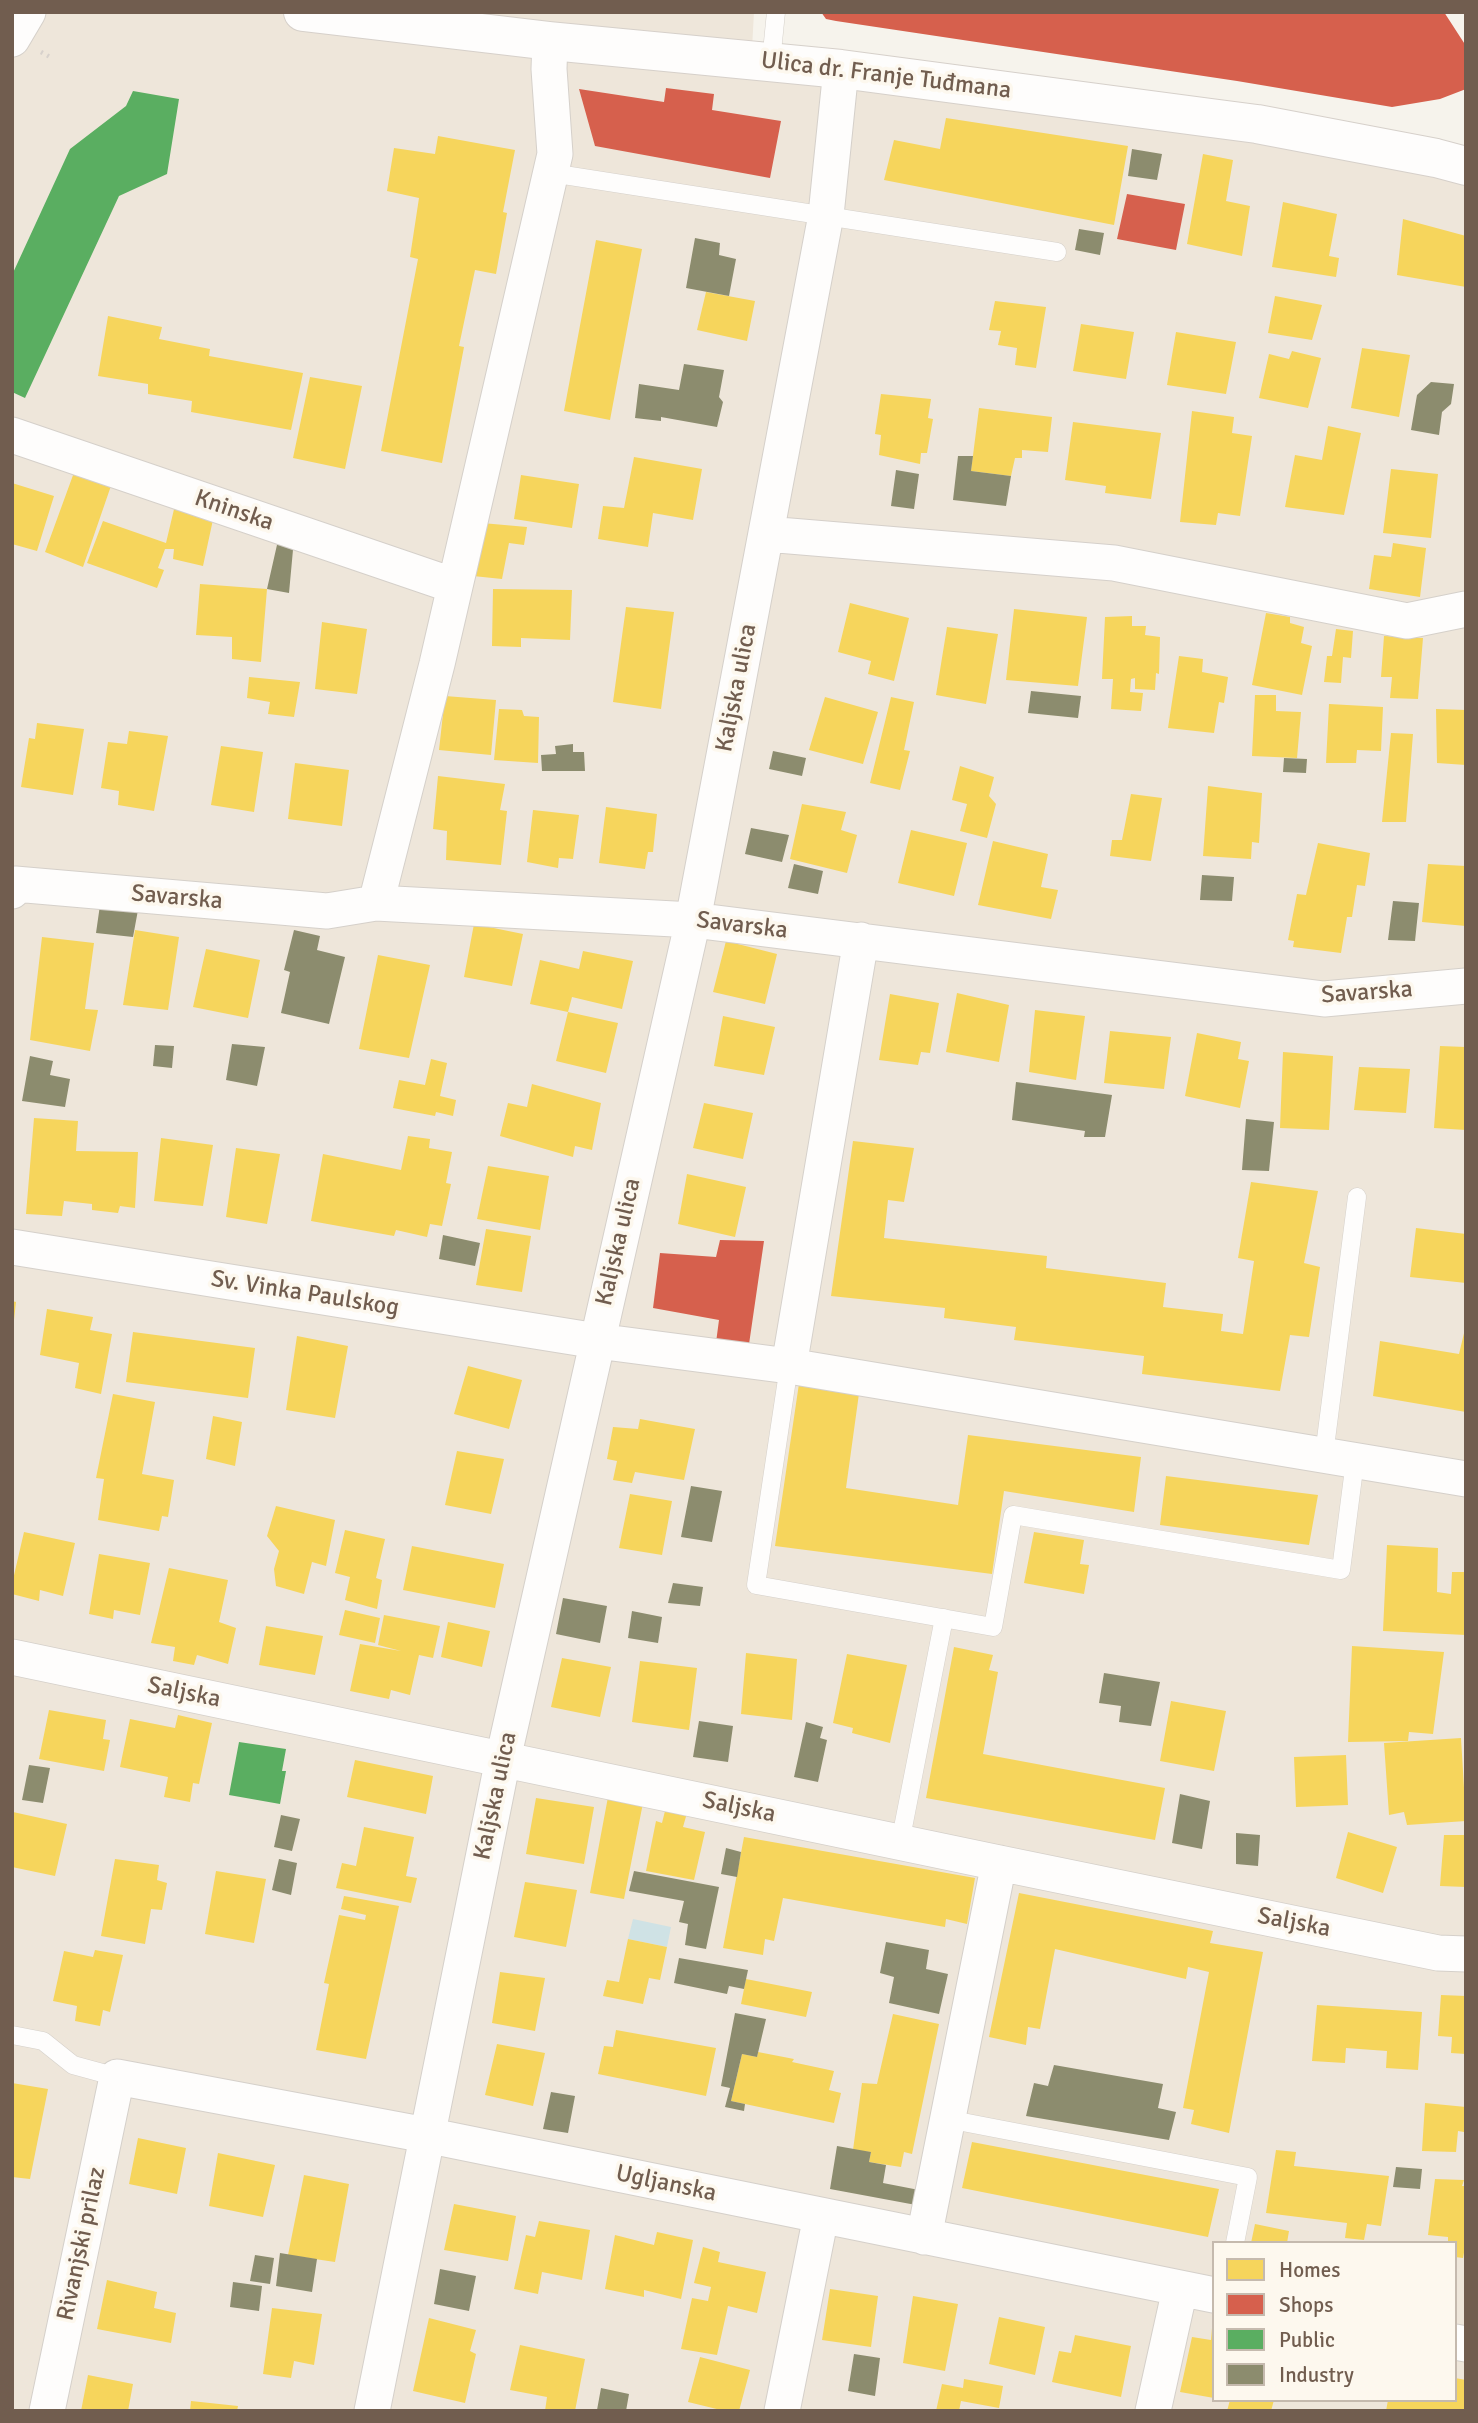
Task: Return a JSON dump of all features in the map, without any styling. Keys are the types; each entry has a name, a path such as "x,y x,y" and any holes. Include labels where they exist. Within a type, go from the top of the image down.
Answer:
{"main road":[{"name":"Ulica dr. Franje Tuđmana","path":"303,12 550,41 841,69 1257,124 1456,160"}],"street":[{"path":"12,39 28,12"},
{"path":"376,903 455,586 555,154 549,69 550,41"},
{"name":"Kaljska ulica","path":"372,2411 503,1759 693,920 826,215 841,69"},
{"name":"Kninska","path":"12,435 455,586"},
{"path":"766,534 1114,563 1407,621 1466,609"},
{"name":"Savarska","path":"14,888 327,911 376,903 693,920 1324,999 1466,986"},
{"path":"789,1366 861,940"},
{"name":"Sv. Vinka Paulskog","path":"12,1247 597,1341 789,1366 1466,1479"},
{"name":"Saljska","path":"12,1657 1438,1953 1466,1954"},
{"path":"923,2237 999,1863"},
{"name":"Ugljanska","path":"117,2077 426,2135 1212,2295"},
{"name":"Rivanjski prilaz","path":"47,2411 117,2077"},
{"path":"782,2411 821,2216"},
{"path":"1153,2411 1180,2289"}],"lane":[{"path":"771,62 776,12"},
{"path":"551,173 1057,252"},
{"path":"789,1366 756,1585 993,1627 1013,1515 1341,1570 1339,1458 1357,1197"},
{"path":"900,1843 944,1618"},
{"path":"12,2035 43,2041 73,2065 117,2077"},
{"path":"947,2119 1248,2177 1235,2241"}],"shaded area":[{"path":"12,12 303,12 1466,166 1466,2411 12,2411"},
{"path":"380,12 754,12 752,49"},
{"path":"633,1919 671,1927 667,1947 628,1939"}],"building: Homes":[{"path":"946,118 1128,146 1114,225 884,180 894,140 940,149"},
{"path":"438,136 515,150 503,212 507,213 496,274 475,270 459,346 464,347 442,463 381,451 418,259 410,257 419,198 387,191 394,148 435,154"},
{"path":"1203,154 1233,160 1226,201 1250,206 1242,256 1187,244"},
{"path":"1283,202 1337,214 1329,256 1339,258 1336,277 1272,267"},
{"path":"1403,219 1466,236 1466,287 1397,275"},
{"path":"596,240 642,249 610,420 564,411"},
{"path":"706,292 755,301 747,341 697,330"},
{"path":"1275,296 1322,305 1312,340 1268,333"},
{"path":"995,301 1046,307 1036,368 1015,365 1017,348 998,345 1001,331 989,330"},
{"path":"108,316 162,327 159,339 210,349 209,356 303,373 291,430 191,412 192,401 148,394 148,384 98,376"},
{"path":"1081,324 1134,332 1126,379 1073,371"},
{"path":"1176,332 1236,342 1226,394 1167,385"},
{"path":"1362,348 1410,355 1399,417 1351,408"},
{"path":"1292,351 1321,358 1308,408 1259,398 1269,354 1289,359"},
{"path":"310,377 362,386 345,469 293,458"},
{"path":"881,394 931,399 928,418 933,419 927,453 921,453 920,464 879,455 881,435 875,434"},
{"path":"979,408 1052,417 1048,452 1022,450 1022,458 1015,458 1011,476 971,471"},
{"path":"1192,411 1234,417 1232,433 1252,436 1240,516 1218,513 1216,525 1180,522"},
{"path":"1073,422 1161,433 1151,499 1105,493 1106,486 1065,480"},
{"path":"1328,426 1361,433 1344,515 1285,507 1295,455 1322,460"},
{"path":"634,457 702,469 693,520 653,513 648,547 598,539 603,506 624,508"},
{"path":"76,467 113,480 83,567 45,552"},
{"path":"1391,469 1438,474 1431,538 1383,533"},
{"path":"521,475 579,484 572,528 514,519"},
{"path":"12,483 54,496 37,551 12,544"},
{"path":"175,505 214,515 203,566 173,559 174,549 165,549 158,568 164,570 157,588 87,563 103,521 166,543"},
{"path":"482,523 527,527 524,545 509,543 502,579 473,576"},
{"path":"1393,543 1426,548 1420,597 1369,589 1374,555 1391,557"},
{"path":"200,584 267,589 261,662 232,659 232,637 196,635"},
{"path":"493,589 572,590 570,640 521,638 521,647 492,646"},
{"path":"850,603 909,618 894,681 868,674 871,661 838,652"},
{"path":"626,607 674,612 661,709 613,702"},
{"path":"1014,609 1087,617 1078,686 1006,680"},
{"path":"1266,613 1290,617 1290,623 1304,627 1301,643 1312,646 1302,695 1252,685"},
{"path":"1132,616 1132,626 1146,626 1145,635 1160,637 1159,674 1156,673 1155,690 1135,689 1135,678 1131,679 1130,692 1143,693 1141,711 1111,709 1113,679 1102,679 1105,617"},
{"path":"322,622 367,629 357,694 315,689"},
{"path":"947,627 998,634 986,704 936,695"},
{"path":"1336,629 1353,631 1351,658 1343,657 1341,683 1324,682 1327,656 1332,656"},
{"path":"1384,636 1423,638 1418,699 1390,698 1392,677 1381,677"},
{"path":"1179,656 1203,659 1202,672 1228,677 1224,703 1219,702 1214,733 1168,728"},
{"path":"249,677 300,682 294,717 268,714 270,702 247,698"},
{"path":"1255,695 1276,695 1276,711 1301,712 1297,758 1252,756"},
{"path":"445,696 496,700 491,755 439,750"},
{"path":"825,697 878,712 863,764 809,750"},
{"path":"891,697 914,702 904,750 910,751 900,790 870,783"},
{"path":"1329,704 1383,707 1381,751 1357,750 1356,763 1326,763"},
{"path":"499,709 522,710 524,716 539,717 538,763 494,760"},
{"path":"1436,709 1466,710 1466,765 1437,763"},
{"path":"37,723 84,729 73,795 21,787 29,738 35,739"},
{"path":"129,731 168,736 154,811 118,805 119,791 101,788 108,742 127,744"},
{"path":"1391,733 1413,734 1406,822 1382,822"},
{"path":"221,746 263,752 254,812 211,805"},
{"path":"295,763 349,770 342,826 288,819"},
{"path":"960,766 994,777 989,796 996,804 987,838 960,831 967,804 952,800"},
{"path":"438,776 505,784 500,810 507,811 501,865 446,860 447,831 433,829"},
{"path":"1208,786 1262,793 1259,843 1252,842 1251,859 1203,856"},
{"path":"1131,794 1162,798 1151,861 1110,856 1112,840 1122,840"},
{"path":"802,804 846,812 841,830 857,835 847,873 790,859"},
{"path":"606,807 657,814 653,852 648,852 645,869 599,863"},
{"path":"533,810 579,815 573,859 559,858 558,868 527,862"},
{"path":"911,830 967,843 954,896 898,883"},
{"path":"993,841 1048,854 1041,887 1058,890 1051,919 978,905"},
{"path":"1318,843 1370,853 1365,886 1357,885 1352,917 1347,917 1341,953 1293,947 1294,941 1288,940 1297,894 1306,895"},
{"path":"1428,864 1466,866 1466,926 1422,922"},
{"path":"474,924 523,934 512,986 464,977"},
{"path":"135,930 179,937 168,1010 123,1005"},
{"path":"42,937 94,943 85,1009 98,1010 90,1051 30,1040"},
{"path":"726,941 777,954 765,1004 713,992"},
{"path":"206,949 260,960 248,1018 193,1007"},
{"path":"583,951 633,961 622,1009 572,997 568,1012 530,1004 540,960 579,969"},
{"path":"378,955 430,965 409,1058 359,1049"},
{"path":"957,993 1009,1005 999,1062 946,1052"},
{"path":"890,994 939,1003 930,1053 921,1052 918,1065 879,1060"},
{"path":"1035,1010 1085,1016 1076,1080 1029,1072"},
{"path":"568,1012 618,1023 606,1073 556,1061"},
{"path":"723,1016 775,1027 764,1075 714,1066"},
{"path":"1110,1031 1171,1037 1164,1089 1104,1083"},
{"path":"1197,1033 1241,1042 1238,1059 1249,1061 1240,1108 1185,1096"},
{"path":"1440,1046 1466,1047 1466,1130 1434,1128"},
{"path":"1283,1052 1333,1056 1329,1130 1280,1128"},
{"path":"431,1059 447,1063 440,1096 456,1100 453,1116 436,1112 435,1116 393,1108 399,1080 425,1085"},
{"path":"1359,1067 1410,1069 1406,1113 1354,1110"},
{"path":"532,1084 601,1103 592,1150 575,1146 573,1157 500,1136 508,1103 527,1107"},
{"path":"704,1103 753,1113 743,1159 693,1148"},
{"path":"34,1118 78,1121 76,1151 138,1152 135,1208 120,1206 118,1213 92,1210 92,1204 64,1201 62,1216 26,1214"},
{"path":"408,1136 430,1139 429,1148 452,1152 446,1183 451,1184 442,1226 430,1224 427,1237 396,1230 394,1236 311,1221 323,1154 401,1170"},
{"path":"161,1138 213,1145 203,1206 154,1201"},
{"path":"853,1141 914,1148 904,1202 888,1200 884,1238 1047,1256 1046,1268 1166,1283 1163,1307 1223,1314 1221,1331 1243,1334 1254,1261 1238,1258 1251,1182 1318,1191 1304,1263 1320,1267 1309,1337 1290,1335 1280,1391 1142,1374 1144,1356 1014,1340 1016,1327 944,1318 945,1308 831,1296"},
{"path":"236,1148 280,1154 267,1224 226,1217"},
{"path":"488,1166 549,1176 540,1230 477,1219"},
{"path":"687,1174 746,1187 735,1237 678,1224"},
{"path":"1416,1228 1466,1234 1466,1283 1410,1277"},
{"path":"486,1229 531,1236 522,1292 476,1285"},
{"path":"12,1301 16,1302 14,1320 12,1320"},
{"path":"47,1309 93,1317 90,1330 112,1334 101,1394 75,1388 79,1363 40,1355"},
{"path":"1465,1329 1466,1412 1373,1396 1380,1341 1459,1354"},
{"path":"133,1332 255,1348 248,1398 126,1382"},
{"path":"297,1336 348,1346 335,1418 286,1410"},
{"path":"468,1366 522,1380 509,1429 454,1414"},
{"path":"801,1370 861,1379 846,1488 958,1505 968,1435 1141,1457 1134,1512 1004,1491 992,1574 775,1546"},
{"path":"113,1394 155,1402 142,1474 174,1480 168,1517 162,1516 159,1531 98,1520 104,1479 96,1478"},
{"path":"213,1416 242,1422 235,1466 206,1459"},
{"path":"640,1419 695,1429 684,1480 635,1472 632,1483 613,1480 617,1461 607,1459 613,1427 638,1429"},
{"path":"457,1451 504,1459 491,1514 445,1505"},
{"path":"1166,1476 1318,1495 1309,1545 1160,1525"},
{"path":"630,1494 672,1501 662,1555 619,1548"},
{"path":"276,1506 335,1520 326,1566 312,1562 304,1594 276,1586 274,1569 279,1551 267,1536"},
{"path":"345,1530 385,1539 376,1578 382,1580 377,1609 345,1600 350,1577 335,1573"},
{"path":"24,1532 75,1543 63,1596 40,1590 39,1601 12,1594"},
{"path":"1034,1532 1084,1540 1080,1564 1089,1565 1084,1594 1024,1583"},
{"path":"1387,1545 1438,1548 1437,1592 1451,1594 1452,1572 1466,1572 1466,1635 1383,1631"},
{"path":"412,1546 504,1564 495,1608 403,1590"},
{"path":"99,1554 150,1563 140,1615 114,1610 113,1619 89,1614"},
{"path":"169,1568 228,1580 219,1622 236,1628 228,1664 197,1655 194,1665 173,1661 175,1647 151,1643"},
{"path":"345,1610 380,1618 375,1643 339,1635"},
{"path":"384,1615 440,1626 433,1658 419,1655 410,1695 391,1690 389,1699 350,1691 360,1644 401,1651 378,1645"},
{"path":"448,1622 490,1631 482,1667 441,1657"},
{"path":"266,1626 323,1636 315,1675 259,1665"},
{"path":"1352,1646 1444,1652 1433,1734 1409,1732 1408,1741 1348,1742"},
{"path":"954,1647 993,1655 989,1670 998,1672 983,1754 1165,1788 1155,1840 926,1798"},
{"path":"746,1653 797,1659 792,1720 741,1714"},
{"path":"847,1654 907,1665 890,1743 852,1733 853,1728 833,1723"},
{"path":"562,1658 611,1667 600,1717 551,1707"},
{"path":"640,1661 697,1668 689,1730 632,1722"},
{"path":"1171,1701 1226,1711 1214,1771 1160,1761"},
{"path":"49,1710 106,1720 103,1739 110,1740 104,1771 39,1759"},
{"path":"178,1715 212,1723 199,1784 193,1783 190,1802 164,1797 168,1777 120,1767 130,1719 175,1728"},
{"path":"1461,1738 1466,1821 1407,1825 1404,1812 1389,1815 1384,1743"},
{"path":"1346,1755 1348,1805 1296,1807 1294,1757"},
{"path":"355,1760 433,1776 426,1814 347,1797"},
{"path":"608,1797 643,1803 624,1899 590,1893"},
{"path":"536,1798 594,1807 584,1864 526,1854"},
{"path":"666,1807 687,1813 683,1827 705,1832 694,1880 646,1871 656,1821 662,1823"},
{"path":"13,1812 67,1824 55,1876 12,1867"},
{"path":"364,1827 414,1837 406,1876 417,1878 411,1903 336,1888 342,1863 356,1866"},
{"path":"1348,1832 1397,1847 1383,1893 1336,1878"},
{"path":"1444,1835 1466,1835 1466,1887 1440,1886"},
{"path":"744,1837 975,1878 967,1924 946,1919 945,1927 783,1898 774,1941 765,1939 763,1955 723,1948"},
{"path":"115,1859 159,1865 157,1880 167,1883 162,1910 151,1909 145,1944 101,1936"},
{"path":"216,1871 266,1879 254,1943 205,1934"},
{"path":"525,1882 577,1890 566,1947 514,1937"},
{"path":"1019,1893 1213,1931 1210,1943 1263,1952 1229,2133 1191,2124 1194,2110 1183,2108 1209,1972 1188,1967 1186,1979 1055,1949 1040,2029 1028,2027 1026,2045 989,2037"},
{"path":"344,1896 399,1906 366,2059 316,2050 329,1984 324,1983 339,1915 365,1920 366,1915 341,1909"},
{"path":"628,1939 667,1947 660,1980 649,1978 643,2004 603,1996 607,1980 619,1982"},
{"path":"95,1950 123,1955 110,2012 103,2010 100,2026 75,2021 77,2006 53,2001 64,1951 93,1957"},
{"path":"500,1972 545,1978 535,2031 492,2023"},
{"path":"746,1979 812,1992 806,2017 741,2004"},
{"path":"1441,1995 1466,1996 1466,2054 1451,2053 1452,2037 1438,2036"},
{"path":"1317,2005 1422,2012 1418,2070 1386,2068 1387,2051 1346,2048 1345,2063 1312,2061"},
{"path":"893,2014 939,2024 912,2154 904,2152 901,2167 869,2162 871,2152 853,2150 862,2083 877,2084"},
{"path":"616,2030 716,2048 706,2096 598,2074 604,2046 613,2047"},
{"path":"497,2044 545,2053 533,2106 485,2095"},
{"path":"758,2052 834,2071 829,2090 841,2093 834,2123 731,2101 742,2054 757,2057"},
{"path":"12,2083 48,2089 30,2179 12,2177"},
{"path":"1425,2103 1466,2107 1464,2132 1458,2131 1456,2152 1422,2151"},
{"path":"138,2138 186,2148 177,2194 129,2184"},
{"path":"972,2142 1219,2189 1208,2237 962,2188"},
{"path":"1276,2150 1296,2152 1294,2166 1389,2176 1381,2226 1367,2224 1364,2240 1345,2238 1347,2223 1266,2213"},
{"path":"218,2153 275,2165 263,2217 209,2206"},
{"path":"304,2175 349,2184 335,2262 288,2255"},
{"path":"1435,2179 1464,2180 1462,2186 1466,2186 1466,2242 1463,2258 1457,2257 1457,2241 1428,2235"},
{"path":"454,2204 516,2216 508,2261 444,2250"},
{"path":"539,2221 590,2230 582,2280 542,2272 538,2294 514,2289 526,2235 535,2237"},
{"path":"1255,2224 1289,2231 1287,2241 1251,2241"},
{"path":"657,2232 693,2240 681,2299 644,2290 644,2297 605,2289 615,2235 654,2245"},
{"path":"703,2247 720,2252 718,2262 766,2272 757,2313 728,2306 717,2355 681,2349 692,2298 708,2301 711,2287 694,2283"},
{"path":"107,2280 157,2292 154,2308 176,2313 171,2343 97,2329"},
{"path":"830,2289 878,2296 871,2347 822,2340"},
{"path":"913,2296 958,2304 945,2371 903,2363"},
{"path":"272,2308 322,2314 314,2365 294,2361 291,2378 263,2374"},
{"path":"999,2317 1045,2327 1035,2375 989,2364"},
{"path":"429,2318 476,2330 470,2351 476,2354 465,2403 413,2391"},
{"path":"1212,2328 1212,2398 1180,2392 1192,2337 1211,2340"},
{"path":"1075,2335 1131,2346 1121,2397 1052,2382 1059,2351 1071,2353"},
{"path":"520,2345 585,2359 575,2411 545,2411 547,2397 510,2390"},
{"path":"700,2357 750,2370 739,2411 725,2411 688,2402"},
{"path":"88,2375 133,2384 128,2411 81,2411"},
{"path":"1457,2378 1466,2380 1466,2411 1386,2411 1388,2402 1457,2402"},
{"path":"964,2379 1003,2386 999,2408 961,2401 959,2411 936,2411 942,2384 963,2388"},
{"path":"191,2401 238,2406 237,2411 190,2411"},
{"path":"1229,2402 1273,2402 1271,2411 1227,2411"}],"building: Shops":[{"path":"821,12 1444,12 1466,46 1466,89 1440,99 1392,107 836,21 826,19"},
{"path":"666,88 714,94 712,110 781,121 770,178 595,146 579,89 664,102"},
{"path":"1127,194 1185,204 1176,250 1117,239"},
{"path":"720,1240 764,1241 747,1358 715,1350 719,1320 653,1308 660,1253 716,1257"}],"building: Public":[{"path":"133,91 179,99 167,174 119,196 25,398 12,392 12,275 70,149 126,106"},
{"path":"239,1742 286,1749 282,1771 286,1771 280,1804 229,1795"}],"building: Industry":[{"path":"1132,149 1162,154 1157,180 1128,176"},
{"path":"1079,229 1104,233 1100,255 1075,250"},
{"path":"695,238 720,243 719,255 736,259 729,296 686,288"},
{"path":"684,364 724,370 719,397 723,402 717,427 661,417 661,421 635,418 639,384 679,390"},
{"path":"1431,382 1454,384 1451,404 1442,412 1439,435 1411,430 1417,395"},
{"path":"958,456 973,456 971,471 1011,476 1006,506 953,500"},
{"path":"896,470 919,474 914,509 891,506"},
{"path":"279,536 294,539 289,593 267,589"},
{"path":"1031,691 1081,696 1078,718 1028,713"},
{"path":"573,744 573,752 584,752 585,771 542,771 541,755 556,754 555,746"},
{"path":"773,751 806,758 802,776 769,769"},
{"path":"1284,758 1307,759 1306,773 1283,772"},
{"path":"751,828 789,835 782,862 745,854"},
{"path":"794,864 823,871 818,894 788,888"},
{"path":"1202,875 1234,877 1232,901 1200,900"},
{"path":"1393,901 1419,903 1415,941 1388,940"},
{"path":"100,905 138,910 133,937 96,933"},
{"path":"294,930 320,936 317,950 345,957 329,1024 281,1013 290,972 284,970"},
{"path":"232,1044 265,1047 257,1086 226,1080"},
{"path":"155,1045 174,1046 172,1068 153,1066"},
{"path":"30,1056 53,1061 50,1075 70,1079 65,1107 22,1101"},
{"path":"1016,1082 1112,1095 1105,1137 1084,1137 1085,1131 1012,1120"},
{"path":"1246,1119 1274,1122 1269,1171 1242,1170"},
{"path":"443,1235 480,1243 475,1266 439,1259"},
{"path":"691,1486 722,1491 712,1542 681,1537"},
{"path":"673,1583 703,1587 700,1606 668,1603"},
{"path":"563,1598 607,1606 600,1643 556,1634"},
{"path":"632,1611 662,1617 658,1643 628,1638"},
{"path":"1104,1673 1160,1682 1151,1726 1119,1722 1121,1706 1099,1703"},
{"path":"699,1721 733,1726 728,1762 693,1757"},
{"path":"806,1722 823,1727 820,1738 827,1740 818,1782 794,1777"},
{"path":"29,1765 50,1768 43,1803 22,1800"},
{"path":"1180,1794 1210,1801 1202,1849 1172,1843"},
{"path":"281,1815 300,1819 292,1851 274,1847"},
{"path":"1236,1833 1260,1835 1258,1866 1236,1864"},
{"path":"726,1848 741,1852 737,1877 721,1874"},
{"path":"279,1859 297,1863 291,1895 272,1890"},
{"path":"634,1871 719,1887 706,1949 685,1945 688,1924 679,1922 684,1901 629,1891"},
{"path":"886,1942 929,1950 926,1969 948,1974 939,2014 889,2003 894,1977 880,1973"},
{"path":"679,1958 748,1970 744,1989 729,1986 727,1994 674,1983"},
{"path":"735,2013 766,2019 757,2057 742,2054 731,2101 745,2104 744,2111 725,2107 730,2088 721,2086"},
{"path":"1054,2065 1163,2084 1158,2108 1176,2112 1169,2140 1026,2116 1034,2083 1048,2086"},
{"path":"551,2092 575,2096 568,2133 543,2129"},
{"path":"837,2146 871,2152 869,2162 886,2165 883,2183 919,2190 916,2205 830,2189"},
{"path":"1396,2167 1422,2169 1420,2189 1393,2187"},
{"path":"280,2253 317,2259 312,2292 276,2286"},
{"path":"255,2255 274,2258 270,2284 250,2281"},
{"path":"440,2269 476,2276 469,2311 434,2304"},
{"path":"233,2282 262,2286 259,2311 230,2307"},
{"path":"854,2354 880,2358 875,2396 848,2391"},
{"path":"601,2388 629,2394 626,2411 597,2410"}]}
